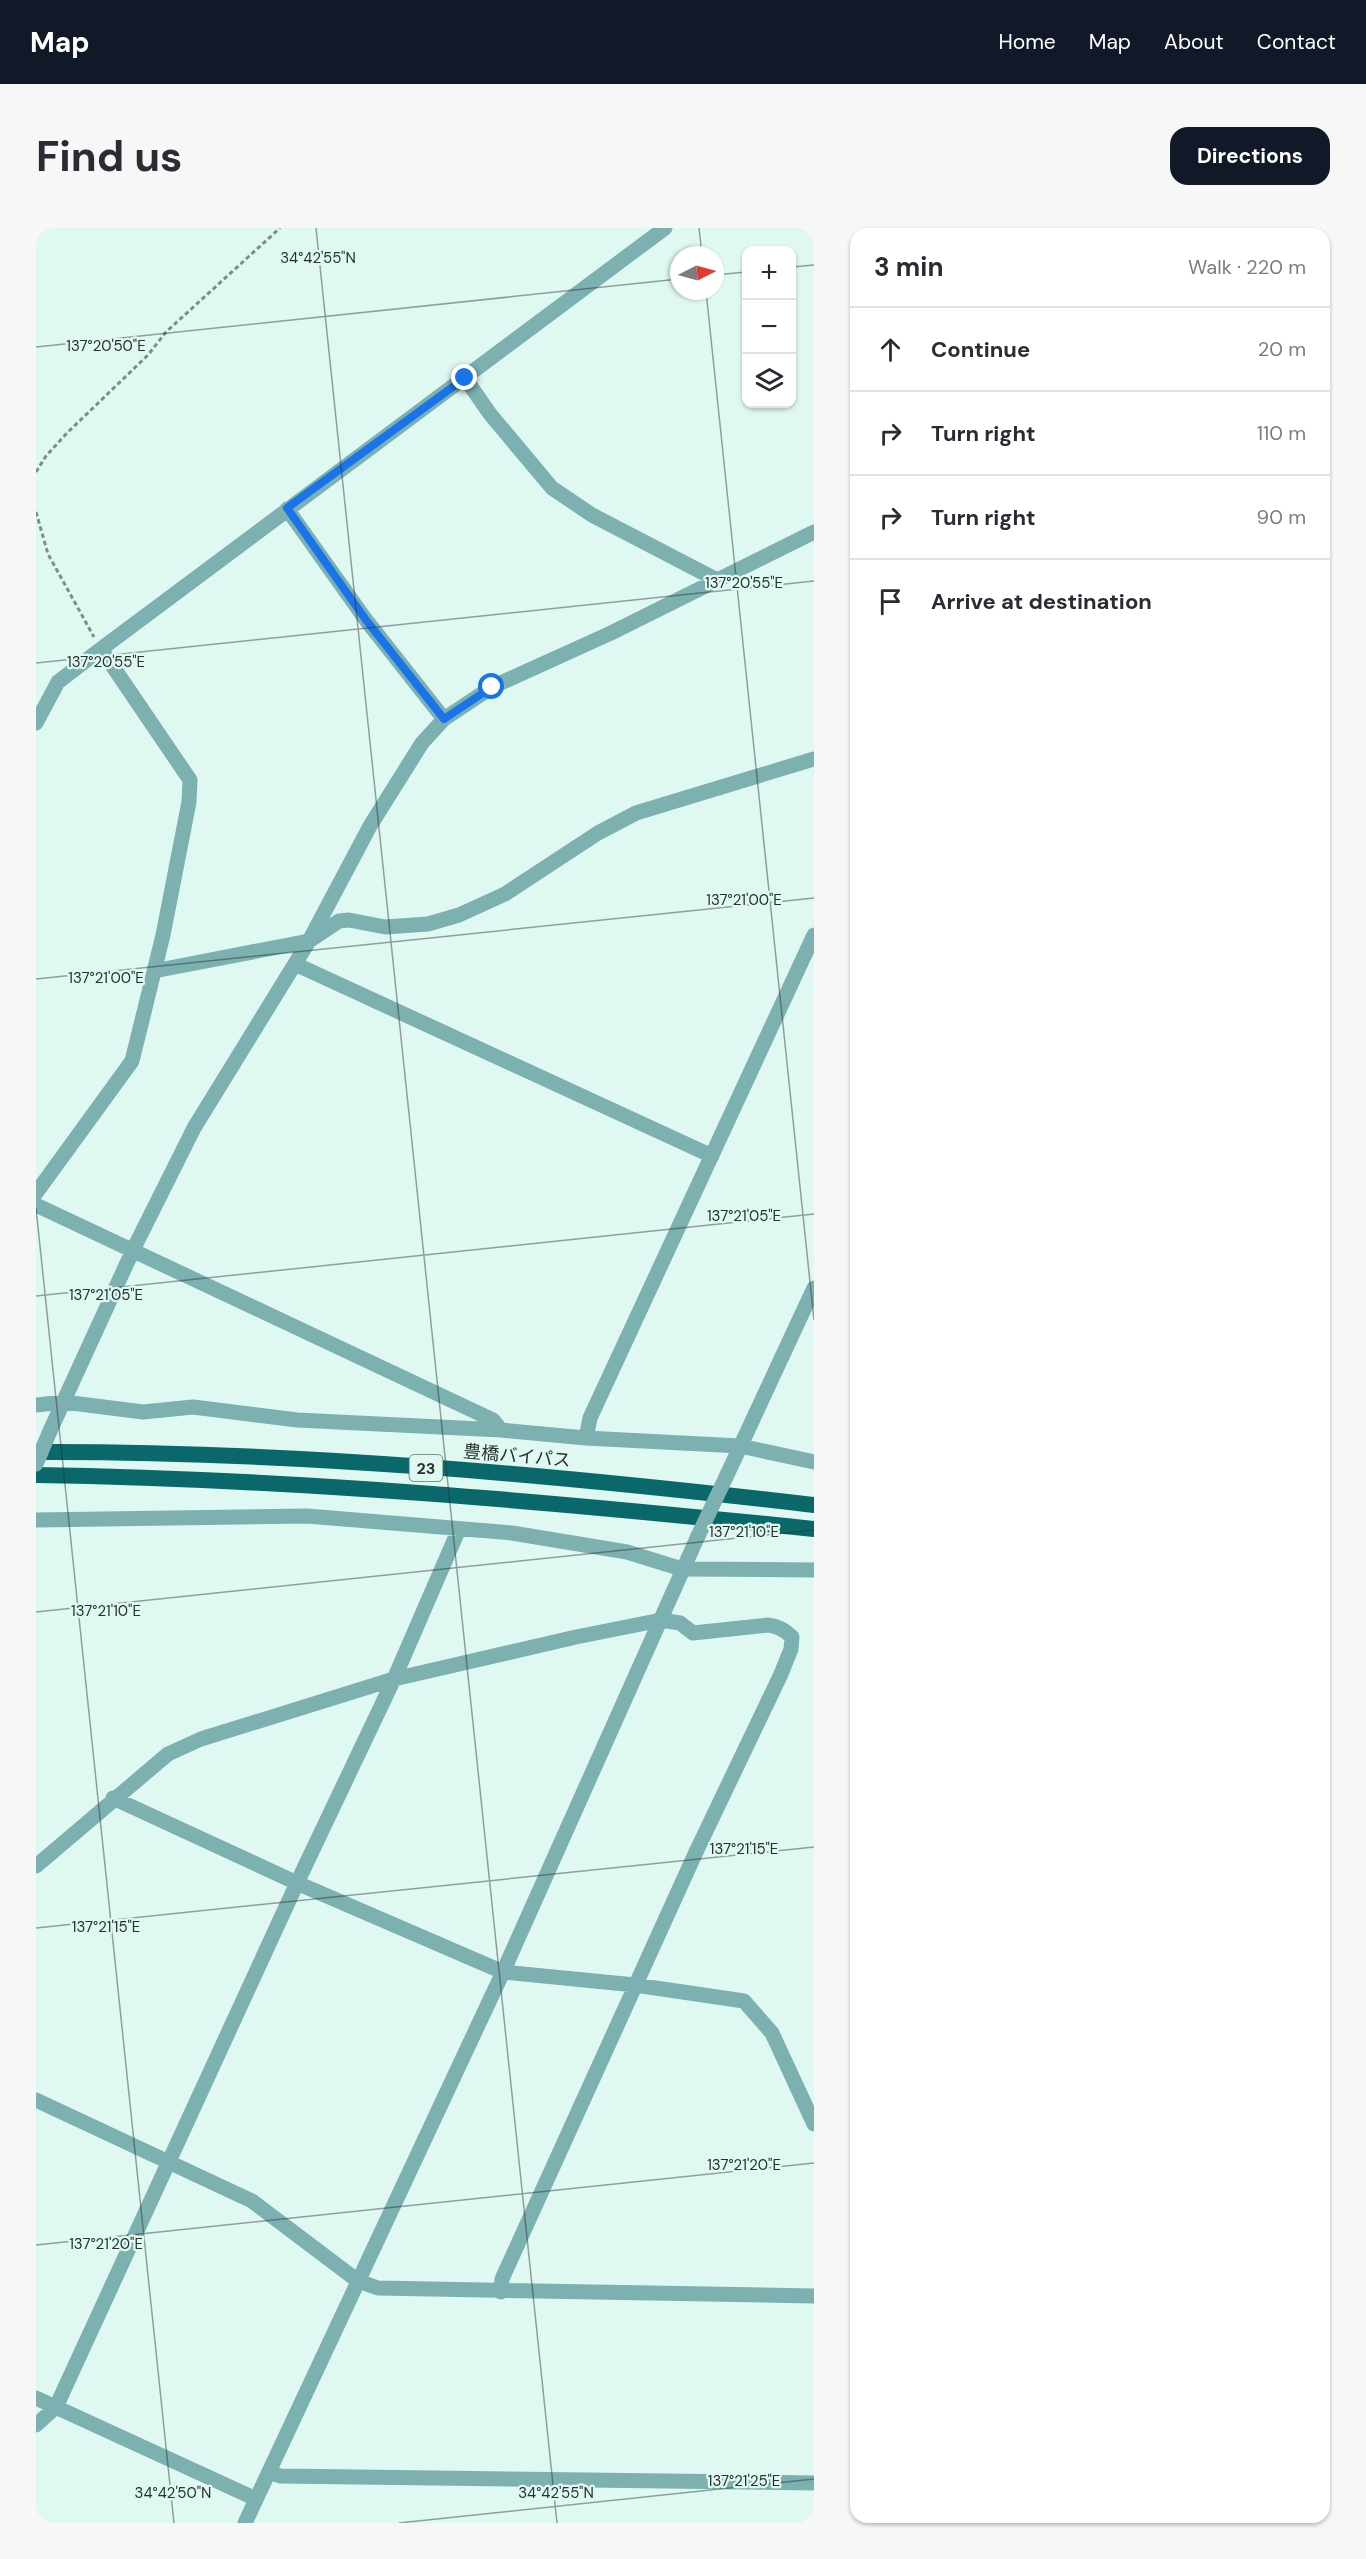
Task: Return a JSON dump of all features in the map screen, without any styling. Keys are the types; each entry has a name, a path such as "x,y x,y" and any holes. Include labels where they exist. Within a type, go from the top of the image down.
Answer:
{"highway":[{"name":"豊橋バイパス","path":"36,1452 207,1455 414,1467 687,1490 814,1505"},
{"name":"23","path":"36,1475 200,1479 411,1491 814,1529"}],"street":[{"path":"36,723 58,682 287,508 665,228"},
{"path":"465,378 490,414 552,488 592,515 717,580"},
{"path":"287,508 366,620 444,719"},
{"path":"36,1464 133,1250 194,1128 309,941 370,826 422,743 444,719 492,687 611,633 814,532"},
{"path":"36,1193 132,1061 154,971 189,801 190,780 101,649"},
{"path":"154,971 309,941 339,921 349,920 386,927 428,924 459,915 505,894 598,833 636,813 814,759"},
{"path":"586,1438 590,1418 814,935"},
{"path":"295,964 712,1156"},
{"path":"36,1205 493,1420 501,1430"},
{"path":"245,2523 503,1972 682,1569 814,1288"},
{"path":"36,1405 64,1402 143,1412 193,1407 297,1420 501,1430 586,1438 740,1446 814,1462"},
{"path":"36,1520 307,1516 512,1533 627,1552 682,1569 814,1570"},
{"path":"36,2425 56,2407 167,2162 394,1679 459,1530"},
{"path":"36,1866 113,1798 168,1754 201,1739 394,1679 661,1620 680,1623 693,1633 776,1626 792,1637 791,1649 502,2279 501,2292"},
{"path":"113,1798 297,1883 503,1972 635,1985 744,2001 772,2033 814,2124"},
{"path":"36,2100 252,2202 358,2281 378,2288 814,2296"},
{"path":"36,2398 256,2499"},
{"path":"269,2472 280,2476 814,2483"}],"path":[{"path":"36,472 46,456 67,433 148,355 166,332 280,228"},
{"path":"36,512 48,554 101,649"}],"route":[{"path":"465,378 287,508 366,620 444,719 492,687"}]}
